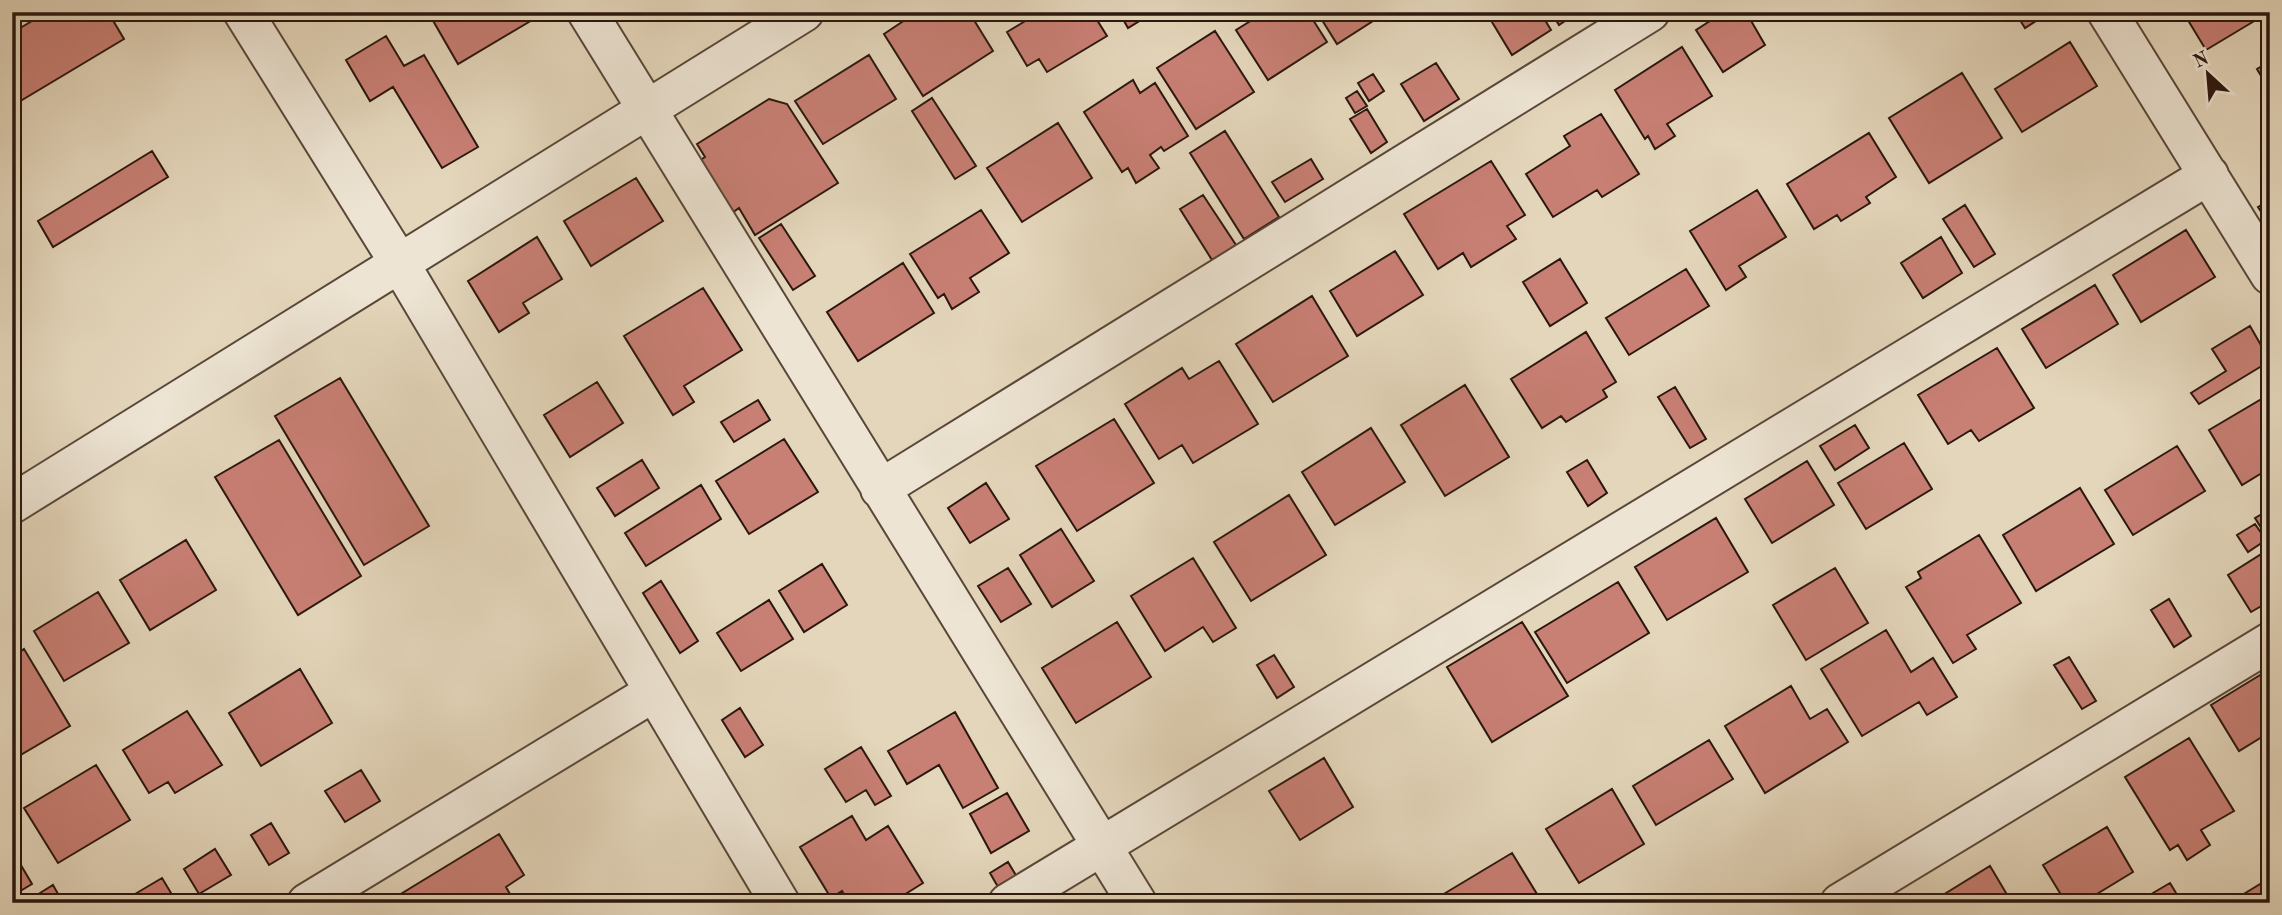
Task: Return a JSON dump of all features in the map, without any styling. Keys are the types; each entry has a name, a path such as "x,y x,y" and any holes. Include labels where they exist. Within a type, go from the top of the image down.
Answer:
{"street":[{"path":"243,12 400,264 780,903"},
{"path":"587,12 1137,903"},
{"path":"12,504 804,12"},
{"path":"880,489 1650,12"},
{"path":"2107,12 2270,275"},
{"path":"1008,903 2210,175"},
{"path":"1840,903 2270,642"},
{"path":"307,903 654,692"}],"building":[{"path":"47,12 108,12 124,39 12,106 12,33"},
{"path":"428,12 530,12 534,19 458,64"},
{"path":"917,12 969,12 993,51 923,96 884,34"},
{"path":"1040,12 1092,12 1107,36 1047,72 1039,59 1027,66 1007,32"},
{"path":"1119,12 1154,12 1128,28"},
{"path":"1265,12 1308,12 1327,42 1268,80 1236,30"},
{"path":"1317,12 1387,12 1337,44"},
{"path":"1508,12 1540,12 1551,30 1512,55 1492,22"},
{"path":"1551,12 1578,12 1559,25"},
{"path":"1724,12 1746,12 1765,45 1723,72 1696,30"},
{"path":"2015,12 2050,12 2025,28"},
{"path":"2183,12 2258,12 2261,17 2206,50"},
{"path":"1215,31 1254,92 1196,129 1157,68"},
{"path":"386,36 404,66 424,55 478,147 442,168 393,87 370,101 346,60"},
{"path":"2070,42 2097,86 2022,132 1995,89"},
{"path":"1682,47 1712,96 1667,124 1675,136 1655,149 1648,136 1645,139 1615,90"},
{"path":"869,55 896,99 823,144 795,101"},
{"path":"2270,61 2270,91 2257,69"},
{"path":"1436,63 1459,99 1424,121 1401,84"},
{"path":"1962,73 2002,138 1929,183 1889,118"},
{"path":"1373,74 1384,91 1369,101 1358,83"},
{"path":"1133,80 1140,93 1155,83 1188,136 1164,151 1161,147 1150,155 1159,168 1136,183 1128,168 1122,172 1084,112"},
{"path":"1357,91 1367,106 1355,113 1346,98"},
{"path":"932,98 976,166 955,179 912,111"},
{"path":"769,99 787,104 838,183 755,235 739,208 732,213 699,161 705,157 697,144"},
{"path":"1367,109 1387,142 1371,153 1350,119"},
{"path":"1601,114 1639,174 1602,197 1597,190 1553,217 1526,174 1570,146 1564,136"},
{"path":"1058,123 1092,178 1022,222 987,168"},
{"path":"1225,131 1279,217 1244,239 1190,153"},
{"path":"1869,133 1896,177 1866,197 1870,203 1841,221 1837,215 1814,229 1787,184"},
{"path":"152,151 168,177 53,247 38,221"},
{"path":"1311,159 1323,179 1285,202 1272,182"},
{"path":"1491,161 1525,215 1507,226 1516,239 1471,267 1463,253 1438,269 1404,214"},
{"path":"636,178 663,221 591,266 564,221"},
{"path":"1757,190 1786,237 1739,266 1746,277 1726,290 1690,231"},
{"path":"1203,195 1236,245 1212,260 1180,209"},
{"path":"2270,200 2270,225 2258,207"},
{"path":"1965,205 1995,254 1974,267 1943,219"},
{"path":"981,210 1009,253 970,278 979,292 952,309 944,294 938,298 910,254"},
{"path":"781,224 815,276 793,290 759,238"},
{"path":"2186,230 2215,277 2141,322 2113,275"},
{"path":"537,237 562,279 523,303 529,313 499,332 468,281"},
{"path":"1941,237 1962,273 1923,298 1901,263"},
{"path":"1395,251 1423,295 1357,336 1330,291"},
{"path":"1560,259 1587,303 1550,326 1523,282"},
{"path":"903,263 934,313 858,361 827,312"},
{"path":"1686,269 1709,306 1629,355 1606,318"},
{"path":"2095,285 2118,324 2046,368 2022,329"},
{"path":"703,288 742,350 684,386 694,402 673,415 624,336"},
{"path":"1312,296 1348,356 1273,402 1236,344"},
{"path":"2250,326 2270,361 2199,404 2191,393 2226,371 2212,349"},
{"path":"1586,332 1616,382 1603,390 1607,397 1566,422 1561,416 1542,428 1511,379"},
{"path":"1997,348 2034,408 1979,441 1971,430 1948,444 1918,395"},
{"path":"1219,361 1258,424 1193,463 1182,445 1159,459 1125,404 1182,368 1189,379"},
{"path":"340,378 429,526 364,565 275,416"},
{"path":"597,382 623,423 570,457 544,415"},
{"path":"1465,385 1509,457 1445,496 1401,425"},
{"path":"1675,387 1706,439 1690,448 1658,397"},
{"path":"2270,394 2270,468 2242,485 2209,430"},
{"path":"758,400 770,420 734,442 721,422"},
{"path":"1114,419 1154,483 1077,531 1036,466"},
{"path":"1855,425 1869,448 1835,470 1820,446"},
{"path":"1371,428 1405,482 1335,525 1302,472"},
{"path":"784,439 818,492 749,534 716,481"},
{"path":"279,440 361,576 298,615 215,477"},
{"path":"1904,443 1932,489 1866,529 1838,483"},
{"path":"2177,446 2205,491 2133,535 2105,490"},
{"path":"642,460 659,488 615,516 597,488"},
{"path":"1587,460 1607,493 1588,506 1567,472"},
{"path":"1807,461 1834,505 1772,543 1745,499"},
{"path":"986,483 1009,519 970,543 948,508"},
{"path":"701,485 721,519 646,566 625,533"},
{"path":"2080,488 2114,544 2036,591 2003,535"},
{"path":"1289,495 1326,555 1251,601 1214,542"},
{"path":"2267,511 2270,516 2270,542 2255,518"},
{"path":"1716,518 1748,572 1667,620 1635,567"},
{"path":"2255,524 2266,540 2248,552 2237,535"},
{"path":"1061,529 1094,581 1052,607 1020,555"},
{"path":"1979,535 2021,603 1967,635 1976,649 1953,663 1906,587 1921,578 1918,572"},
{"path":"186,540 216,590 150,630 120,580"},
{"path":"2263,553 2270,564 2270,601 2251,612 2228,575"},
{"path":"1193,558 1236,628 1213,642 1203,627 1165,651 1131,596"},
{"path":"822,564 847,605 804,632 779,591"},
{"path":"1008,568 1031,604 1001,622 978,586"},
{"path":"1835,568 1868,623 1806,660 1773,605"},
{"path":"661,581 698,641 680,653 643,593"},
{"path":"1618,582 1649,633 1567,683 1535,632"},
{"path":"98,592 129,643 64,681 34,631"},
{"path":"2169,599 2191,636 2174,647 2151,610"},
{"path":"769,600 793,639 741,671 717,633"},
{"path":"1117,622 1151,677 1076,723 1042,668"},
{"path":"1522,622 1568,696 1492,742 1447,667"},
{"path":"1886,630 1911,672 1933,658 1957,697 1927,715 1919,702 1862,736 1821,669"},
{"path":"24,649 70,726 12,760 12,657"},
{"path":"1274,655 1294,687 1277,698 1257,665"},
{"path":"2069,657 2096,701 2082,709 2054,665"},
{"path":"300,669 332,723 261,766 229,713"},
{"path":"2270,669 2270,732 2239,751 2211,705"},
{"path":"1791,686 1810,719 1827,709 1848,742 1765,793 1725,726"},
{"path":"740,708 763,745 745,757 722,720"},
{"path":"187,711 222,765 175,793 168,782 149,793 123,750"},
{"path":"955,712 998,788 963,808 939,765 907,784 888,751"},
{"path":"2189,738 2234,811 2201,830 2210,845 2187,860 2178,845 2170,850 2125,777"},
{"path":"1709,740 1733,779 1656,825 1633,786"},
{"path":"861,747 891,796 875,805 866,790 846,802 825,769"},
{"path":"1324,758 1353,807 1300,840 1269,791"},
{"path":"96,765 130,820 58,863 24,808"},
{"path":"361,770 380,801 345,822 325,791"},
{"path":"1612,789 1644,844 1579,883 1546,829"},
{"path":"1007,793 1029,831 991,853 970,814"},
{"path":"852,816 866,840 888,826 923,883 891,903 849,903 842,891 831,898 800,847"},
{"path":"271,823 289,853 269,865 251,835"},
{"path":"2107,827 2133,872 2082,903 2066,903 2043,865"},
{"path":"499,834 524,875 506,887 515,903 386,903"},
{"path":"215,849 231,875 199,894 184,869"},
{"path":"12,850 32,884 12,896"},
{"path":"1512,853 1540,899 1533,903 1440,903 1437,898"},
{"path":"1008,862 1017,877 998,887 990,873"},
{"path":"1990,866 2012,903 1930,903"},
{"path":"162,878 177,903 140,903 135,894"},
{"path":"2270,878 2270,903 2229,903"},
{"path":"2170,883 2182,903 2159,903 2153,893"},
{"path":"53,885 63,903 46,903 40,893"}]}
